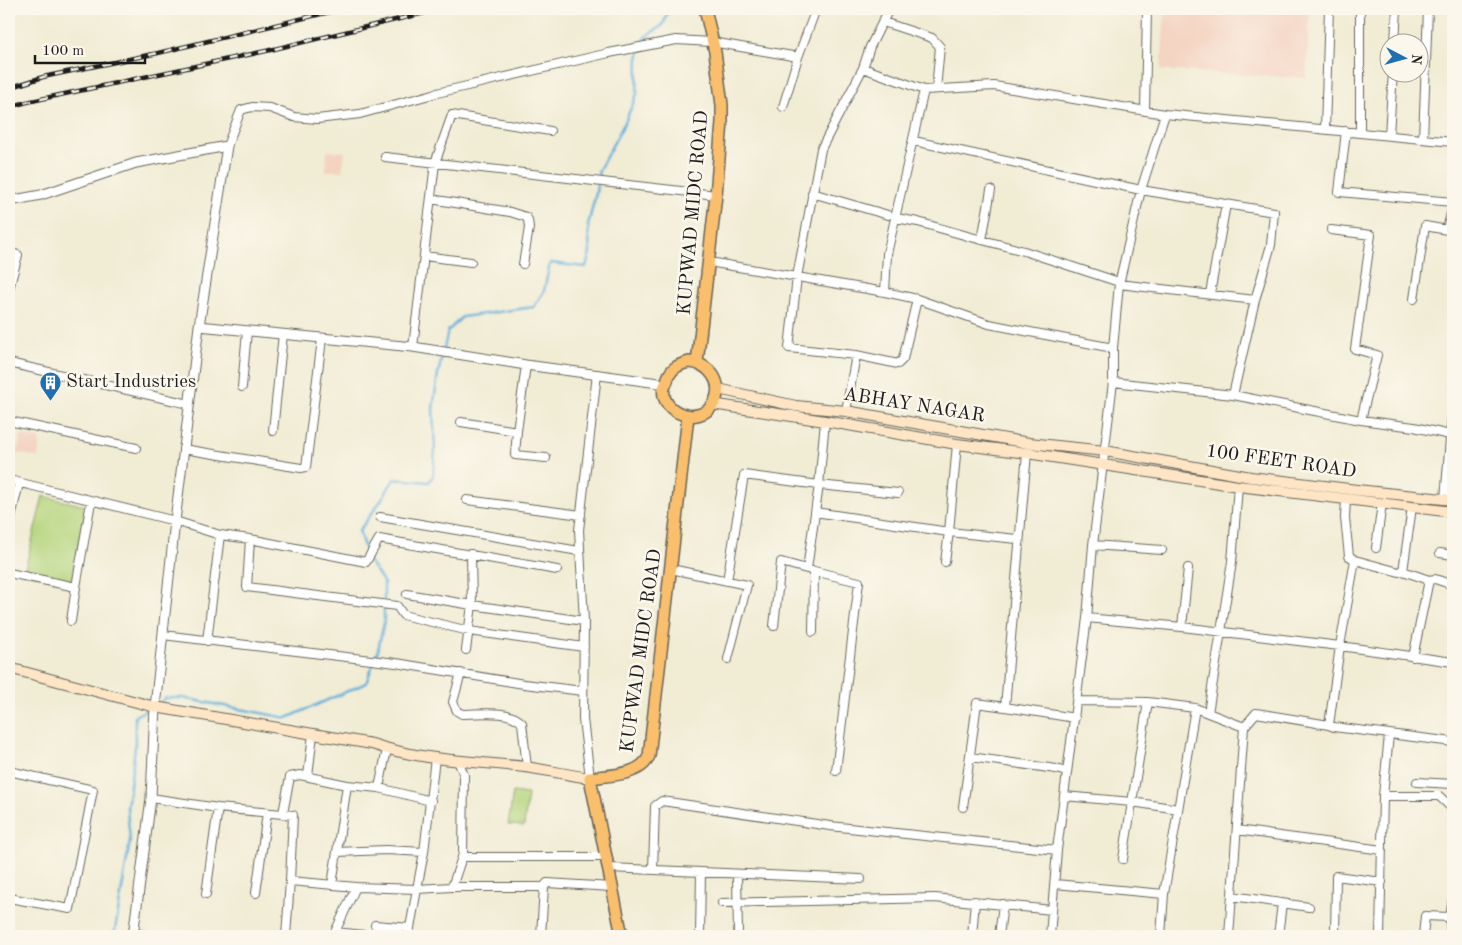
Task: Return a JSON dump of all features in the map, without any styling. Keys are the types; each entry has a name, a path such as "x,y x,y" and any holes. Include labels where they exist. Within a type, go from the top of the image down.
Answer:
{"main road":[{"name":"KUPWAD MIDC ROAD","path":"697,363 722,145 722,105 705,9"},
{"path":"697,363 710,370 715,377 718,389 712,404 704,412 688,416 673,410 668,404 664,389 666,384 669,374 674,368 681,364 697,363"},
{"name":"ABHAY NAGAR","path":"718,389 796,406 846,411 1029,443 1105,451"},
{"path":"712,404 957,444 1238,486 1453,512"},
{"name":"KUPWAD MIDC ROAD","path":"590,778 636,770 647,762 649,756 688,416"},
{"name":"100 FEET ROAD","path":"1105,451 1251,477 1449,499"},
{"path":"9,668 155,707 372,744 387,749 435,758 528,767 590,778 622,936"}],"street":[{"path":"782,107 816,9"},
{"path":"889,9 870,47 863,68 821,149 797,277 789,348 856,355 898,364 902,362 917,299"},
{"path":"1145,111 1147,9"},
{"path":"1325,129 1329,9"},
{"path":"1360,9 1360,133"},
{"path":"1396,32 1397,9"},
{"path":"1423,139 1428,9"},
{"path":"883,22 932,38 940,47 936,89"},
{"path":"151,936 133,935 151,798 155,707 175,521 199,326 227,146 241,110 252,107 270,108 294,117 317,119 360,114 437,93 608,53 676,40 712,42 798,57"},
{"path":"863,68 924,90 994,86 1165,114 1453,142"},
{"path":"1389,135 1392,82"},
{"path":"885,292 887,254 892,217 914,141 924,90"},
{"path":"1050,936 1057,850 1066,772 1077,702 1093,545 1105,451 1119,283 1141,190 1165,114"},
{"path":"413,347 435,163 452,116 550,131"},
{"path":"1346,131 1339,192 1453,202"},
{"path":"914,141 1141,190 1274,212 1271,244 1255,300 1233,395"},
{"path":"9,201 41,195 136,164 227,146"},
{"path":"385,157 716,195"},
{"path":"982,240 991,190"},
{"path":"812,193 892,217 918,222 1056,260 1119,283 1255,300"},
{"path":"431,199 510,212 526,217 529,228 523,264"},
{"path":"1210,294 1226,204"},
{"path":"1414,299 1425,226 1450,230 1453,206"},
{"path":"1331,230 1371,235 1355,349 1377,355 1362,420"},
{"path":"9,252 18,255 9,289"},
{"path":"424,256 471,262"},
{"path":"709,262 885,292 917,299 989,324 1113,348"},
{"path":"199,326 413,347 666,384"},
{"path":"242,386 247,331"},
{"path":"273,431 283,334"},
{"path":"183,449 301,468 306,467 322,338"},
{"path":"846,411 856,355"},
{"path":"9,363 189,404"},
{"path":"526,365 515,455 546,458"},
{"path":"590,778 583,719 584,621 579,551 581,515 597,374"},
{"path":"1112,382 1233,395 1450,435"},
{"path":"1449,499 1450,435 1453,403"},
{"path":"9,421 136,448"},
{"path":"813,632 811,570 825,421"},
{"path":"462,422 517,431"},
{"path":"945,562 957,444"},
{"path":"1005,707 1027,453"},
{"path":"726,581 744,475 898,493"},
{"path":"9,480 175,521 220,535 250,539 366,562 379,539 557,570"},
{"path":"9,526 19,483"},
{"path":"1208,713 1232,562 1238,486"},
{"path":"1346,499 1345,518 1348,556 1355,560 1453,585"},
{"path":"467,500 581,515"},
{"path":"71,621 92,502"},
{"path":"1376,548 1382,502"},
{"path":"1403,571 1412,506"},
{"path":"815,512 949,532 1016,538"},
{"path":"380,518 579,551"},
{"path":"207,641 220,535"},
{"path":"250,539 247,587 397,606 403,615 469,631 584,647"},
{"path":"1093,545 1162,550"},
{"path":"1440,553 1453,555"},
{"path":"466,650 472,605 471,554"},
{"path":"1329,725 1355,560"},
{"path":"774,626 781,562 859,582 836,771"},
{"path":"1182,626 1188,568"},
{"path":"671,569 747,585 728,659"},
{"path":"9,572 76,587"},
{"path":"1413,657 1429,580"},
{"path":"407,594 584,621"},
{"path":"1087,618 1182,626 1453,662"},
{"path":"163,635 396,663 524,684 583,690"},
{"path":"461,673 453,702 457,712 462,714 502,714 517,718 522,723 528,767"},
{"path":"1077,702 1148,702 1195,708 1244,727"},
{"path":"1123,859 1148,702"},
{"path":"963,807 977,703 1075,718"},
{"path":"1160,936 1164,894 1195,708"},
{"path":"1229,936 1244,727 1256,713 1334,727 1453,742"},
{"path":"308,776 313,734"},
{"path":"1380,936 1384,796 1389,735"},
{"path":"379,788 387,749"},
{"path":"970,757 1066,772"},
{"path":"408,936 424,852 435,758"},
{"path":"452,887 463,854 464,775 458,761"},
{"path":"9,771 93,790 70,909 9,898"},
{"path":"284,813 290,777 300,774 347,785 379,788 431,801"},
{"path":"1418,782 1453,784"},
{"path":"332,885 347,785"},
{"path":"1064,796 1178,808"},
{"path":"1384,796 1439,796 1453,809"},
{"path":"151,798 218,808 293,815 286,936"},
{"path":"652,870 655,806 662,802 830,826 1057,850"},
{"path":"206,894 218,808"},
{"path":"256,893 266,813"},
{"path":"1237,830 1382,850"},
{"path":"337,852 386,850 424,852"},
{"path":"463,854 463,857 608,862 652,870 861,879"},
{"path":"700,936 701,872"},
{"path":"737,874 738,936"},
{"path":"1335,936 1336,876 1382,882"},
{"path":"290,881 356,887 417,889 544,887"},
{"path":"541,936 544,887 547,883 612,887"},
{"path":"1055,884 1164,894"},
{"path":"356,887 334,934 374,936"},
{"path":"1232,896 1309,907"},
{"path":"722,903 935,898 1052,910"},
{"path":"1451,936 1453,899"},
{"path":"972,936 974,901"},
{"path":"1278,936 1282,903"},
{"path":"999,936 1002,904"},
{"path":"1422,936 1425,916 1451,914"},
{"path":"375,925 410,928"}],"shaded area":[{"path":"1165,9 1310,9 1306,78 1161,70"},
{"path":"327,151 345,152 342,171 326,171"},
{"path":"21,435 40,438 38,457 17,453"}],"green space":[{"path":"43,496 86,506 72,582 24,573"},
{"path":"513,792 528,794 524,826 508,825"}],"waterway":[{"path":"643,44 645,37 663,25 669,9"},
{"path":"367,556 359,531 394,479 429,482 433,476 435,450 433,409 438,374 448,331 462,317 534,307 544,291 550,263 586,267 590,253 588,225 596,193 599,170 625,122 637,94 638,58 641,49"},
{"path":"159,703 166,698 183,698 287,718 366,683 377,654 384,622 384,583 369,561"},
{"path":"114,936 130,841 127,808 135,747 135,716 148,709"}],"railway":[{"path":"9,88 43,77 158,53 342,9"},
{"path":"9,107 266,51 441,9"}],"place":[{"name":"Start Industries","path":"50,401"}]}
